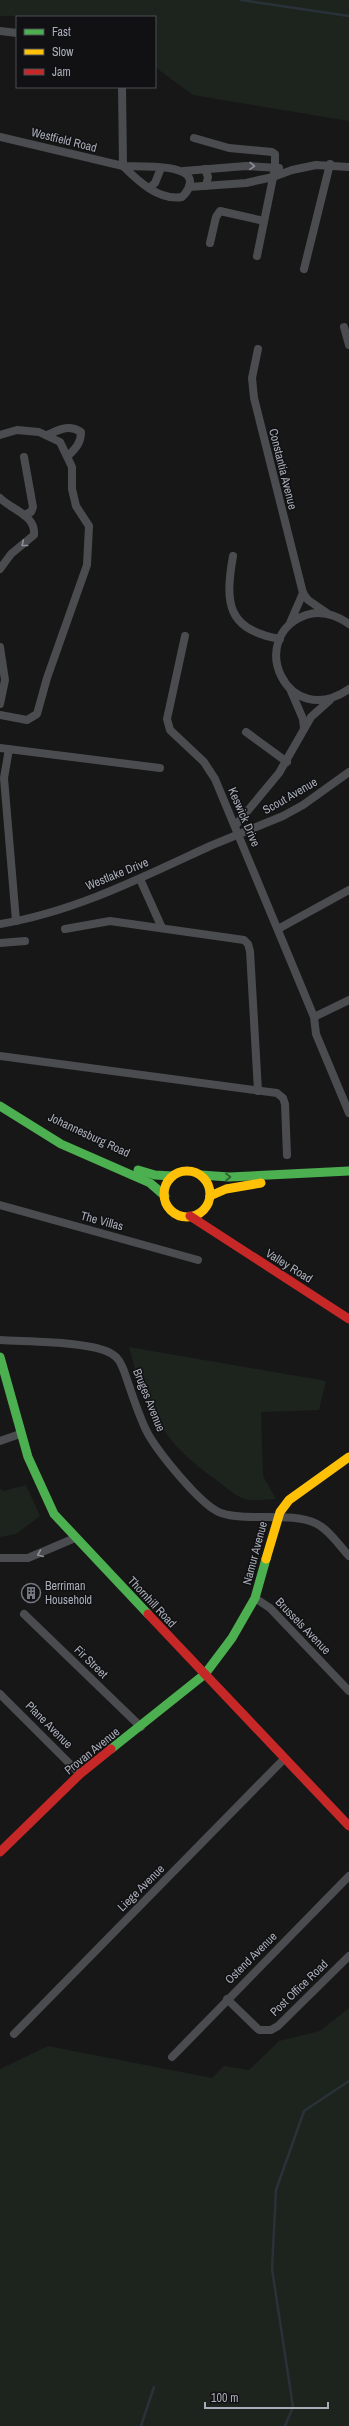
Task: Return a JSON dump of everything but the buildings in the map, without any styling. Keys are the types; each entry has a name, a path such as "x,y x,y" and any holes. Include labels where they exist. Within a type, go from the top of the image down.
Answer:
{"street":[{"path":"0,30 16,33"},
{"path":"122,88 123,166"},
{"name":"Westfield Road","path":"0,137 123,166 184,171 246,166 292,170"},
{"path":"194,138 229,148 272,152 276,158 256,256"},
{"path":"304,269 330,164"},
{"path":"184,171 189,178 189,187 246,183 273,177 292,170 330,164 349,167"},
{"name":"Westfield Road","path":"123,166 149,188 162,195 175,198 182,197 189,187"},
{"path":"149,188 155,183 161,168"},
{"path":"205,169 208,176 206,186"},
{"path":"210,243 216,217 220,212 264,221"},
{"path":"344,327 349,345"},
{"name":"Constantia Avenue","path":"258,349 252,378 253,393 303,593"},
{"path":"47,435 65,428 74,428 81,432 81,439 77,447 68,456"},
{"path":"0,435 17,430 39,432 60,442 72,467 72,489 76,506 89,526 87,565 47,678 37,714 27,720 0,715"},
{"path":"24,457 33,507 31,512 24,515"},
{"path":"0,569 11,554 34,535 33,523 24,515 1,500"},
{"path":"233,556 229,582 230,601 238,620 252,632 280,638"},
{"path":"303,593 308,600 326,613 338,617 349,624"},
{"path":"303,593 300,603 280,638 276,652 277,666 282,679 290,690 300,710 304,728"},
{"path":"287,627 299,618 312,613 326,613"},
{"name":"Keswick Drive","path":"186,636 167,719 168,725 170,730 210,769 239,834 314,1017 316,1034 349,1113"},
{"path":"0,648 3,679 0,704"},
{"path":"235,826 287,762 304,728 315,713 349,689"},
{"path":"290,690 310,700 335,698 349,699"},
{"path":"246,732 287,762"},
{"path":"0,748 160,768"},
{"path":"9,749 4,778 16,921"},
{"name":"Scout Avenue","path":"239,834 303,805 349,772"},
{"name":"Westlake Drive","path":"0,924 68,907 140,879 239,834"},
{"path":"140,879 162,928"},
{"path":"278,929 349,890"},
{"path":"64,929 110,921 237,938 248,944 258,1091"},
{"path":"0,943 25,941"},
{"path":"314,1017 349,1000"},
{"path":"0,1056 277,1093 283,1098 287,1155"},
{"name":"Johannesburg Road","path":"0,1103 72,1142 109,1159 143,1172 172,1176"},
{"name":"Johannesburg Road","path":"0,1106 77,1151 155,1185 165,1196"},
{"path":"201,1175 206,1181 210,1196 204,1210 190,1216 182,1216 170,1209 165,1196 168,1182 172,1176 187,1171 201,1175 255,1180 346,1178"},
{"path":"210,1196 226,1189 255,1180 349,1171"},
{"name":"The Villas","path":"0,1205 198,1260"},
{"path":"204,1210 215,1234"},
{"name":"Valley Road","path":"190,1216 215,1234 349,1319"},
{"name":"Bruges Avenue","path":"0,1340 94,1347 111,1353 120,1362 147,1432 164,1456 192,1490 212,1509 221,1513 307,1520 317,1524 349,1556"},
{"name":"Thornhill Road","path":"0,1357 20,1434 34,1476 54,1514 75,1538 349,1826"},
{"path":"0,1441 20,1434"},
{"name":"Namur Avenue","path":"205,1674 232,1638 255,1598 276,1518 289,1500 349,1457"},
{"path":"0,1558 28,1558 75,1538"},
{"name":"Brussels Avenue","path":"255,1598 270,1608 349,1691"},
{"name":"Fir Street","path":"24,1614 141,1726"},
{"name":"Provan Avenue","path":"0,1852 80,1774 205,1674"},
{"name":"Plane Avenue","path":"0,1694 80,1774"},
{"name":"Liege Avenue","path":"14,2034 284,1759"},
{"name":"Ostend Avenue","path":"172,2057 227,1999 349,1876"},
{"name":"Post Office Road","path":"227,1999 259,2030 271,2030 278,2026 349,1956"}],"shaded area":[{"path":"0,0 349,0 349,121 193,95 156,68 156,16 0,16"},
{"path":"129,1347 326,1381 319,1410 261,1412 263,1476 276,1499 254,1500 242,1498 232,1492 182,1452 158,1422 142,1388"},
{"path":"26,1485 40,1516 16,1534 0,1537 0,1489 4,1491"},
{"path":"349,2008 349,2426 0,2426 0,2069 48,2046 212,2078 224,2066 249,2070 279,2041 320,2031"}],"waterway":[{"path":"241,0 349,16"},
{"path":"285,2426 293,2407 272,2269 276,2190 304,2111 349,2081"},
{"path":"141,2426 154,2387"}],"traffic: fast":[{"path":"0,1106 61,1144 150,1183 165,1196"},
{"path":"138,1170 155,1175 172,1176"},
{"path":"201,1175 229,1177 349,1171"},
{"path":"0,1357 28,1457 54,1514 148,1614"},
{"path":"111,1749 205,1674 232,1638 255,1598 266,1559"}],"traffic: slow":[{"path":"187,1171 200,1175 206,1181 210,1194 206,1207 200,1213 187,1217 174,1213 168,1207 164,1194 168,1181 174,1175 187,1171"},
{"path":"210,1196 226,1189 261,1183"},
{"path":"266,1559 280,1512 289,1500 349,1457"}],"traffic: jam":[{"path":"190,1216 349,1319"},
{"path":"148,1614 349,1826"},
{"path":"0,1852 80,1774 111,1749"}],"place":[{"name":"Berriman Household","path":"31,1593"}]}
